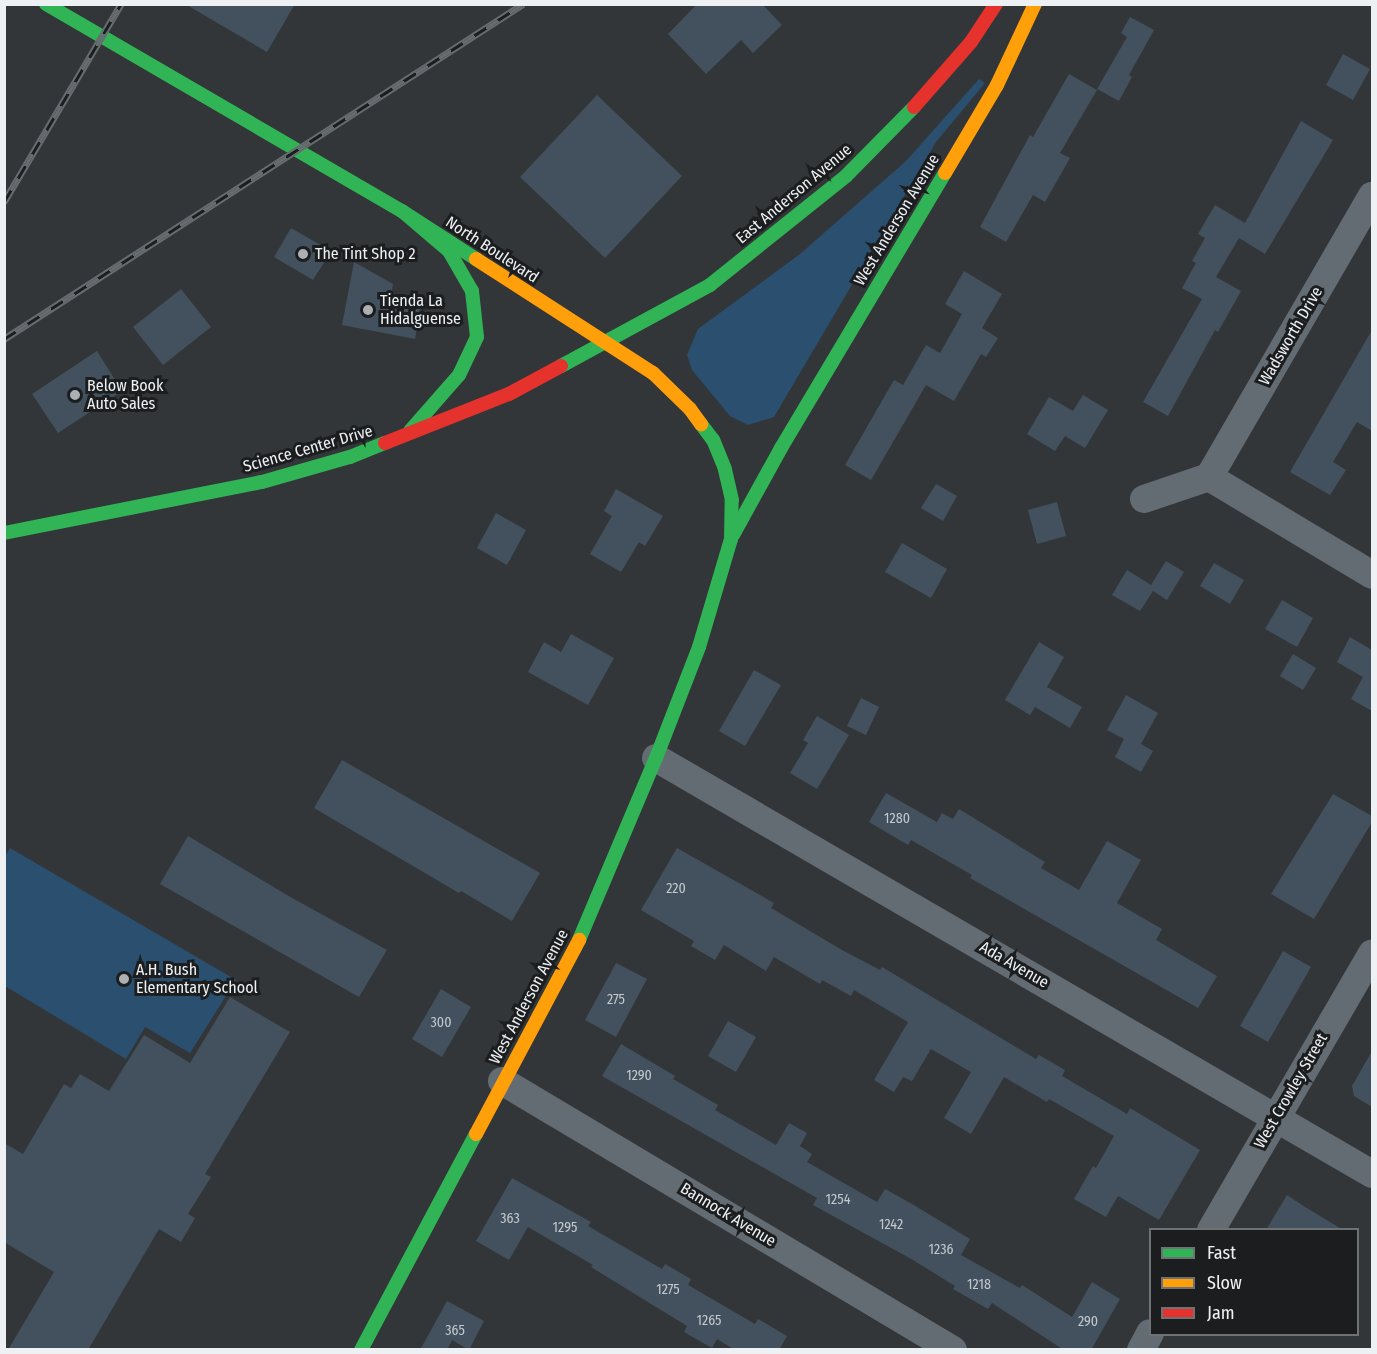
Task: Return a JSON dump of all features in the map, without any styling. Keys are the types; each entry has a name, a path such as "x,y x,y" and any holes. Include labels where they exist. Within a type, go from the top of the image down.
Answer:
{"street":[{"name":"North Boulevard","path":"46,4 402,211 603,343 654,373 690,409 713,440 725,469 732,500 731,539 699,647"},
{"name":"East Anderson Avenue","path":"603,343 711,285 846,176 971,42 996,4"},
{"name":"West Anderson Avenue","path":"731,539 781,448 997,85 1035,4"},
{"name":"Wadsworth Drive","path":"1209,477 1372,196"},
{"path":"402,211 449,251 472,291 477,337 459,375 404,437"},
{"name":"Science Center Drive","path":"4,533 262,482 350,457 509,394 603,343"},
{"path":"1144,499 1209,477 1372,575"},
{"name":"West Anderson Avenue","path":"361,1350 584,930 656,758 699,647"},
{"name":"Ada Avenue","path":"656,758 1372,1174"},
{"name":"West Crowley Street","path":"1212,1228 1372,953"},
{"name":"Bannock Avenue","path":"502,1082 953,1350"},
{"path":"1141,1350 1149,1335"}],"shaded area":[{"path":"979,79 985,83 936,142 774,417 748,425 730,416 692,370 687,355 698,329 800,254 906,161"},
{"path":"10,848 236,980 190,1053 145,1027 126,1059 5,986 4,858"}],"building":[{"path":"185,4 295,4 267,52"},
{"path":"697,4 762,4 782,25 753,53 741,40 706,74 668,34"},
{"path":"1130,17 1154,30 1129,75 1132,77 1119,101 1097,89 1127,37 1121,33"},
{"path":"1343,54 1370,69 1353,100 1326,85"},
{"path":"1069,74 1097,90 1060,153 1070,158 1045,202 1033,195 1006,242 980,227 1030,135 1033,137"},
{"path":"597,95 682,176 605,258 520,177"},
{"path":"1301,121 1333,140 1265,254 1239,238 1216,277 1241,291 1218,332 1215,330 1168,416 1143,402 1202,299 1182,288 1196,263 1192,261 1205,238 1198,234 1215,205 1245,223"},
{"path":"291,228 331,251 313,280 274,257"},
{"path":"354,262 393,284 391,297 421,303 415,339 342,325"},
{"path":"964,271 1002,294 982,328 998,338 986,357 981,354 954,401 926,385 871,480 845,465 894,380 903,385 926,345 940,353 962,314 945,304"},
{"path":"181,289 211,327 163,365 133,327"},
{"path":"1372,330 1372,431 1357,422 1333,462 1346,470 1330,495 1290,472"},
{"path":"97,351 122,391 58,433 32,394"},
{"path":"1083,395 1108,410 1085,448 1065,436 1055,451 1027,434 1049,397 1073,411"},
{"path":"936,484 957,496 943,521 921,508"},
{"path":"616,489 663,516 645,546 639,542 621,572 590,554 612,516 604,511"},
{"path":"1057,502 1066,536 1037,544 1028,510"},
{"path":"496,513 526,530 507,565 477,548"},
{"path":"902,543 947,569 931,598 885,572"},
{"path":"1166,561 1184,572 1167,600 1153,591 1140,611 1112,595 1127,570 1151,585"},
{"path":"1214,563 1244,580 1230,604 1200,586"},
{"path":"1282,600 1313,618 1297,647 1265,629"},
{"path":"571,634 614,658 588,705 528,672 544,642 561,652"},
{"path":"1350,637 1372,650 1372,711 1351,699 1363,677 1337,662"},
{"path":"1039,642 1064,657 1047,687 1082,707 1070,728 1035,707 1030,715 1005,700"},
{"path":"1293,654 1316,668 1303,690 1280,676"},
{"path":"754,670 781,685 745,746 719,731"},
{"path":"1126,695 1158,713 1141,744 1153,751 1141,772 1115,757 1124,739 1107,730"},
{"path":"861,698 879,707 866,735 847,726"},
{"path":"817,716 849,735 817,789 790,773 808,743 803,740"},
{"path":"342,760 540,873 512,921 461,891 459,893 314,808"},
{"path":"886,793 937,822 942,813 953,819 959,809 1045,862 1041,868 1079,890 1107,841 1141,860 1117,903 1162,929 1156,940 1217,976 1198,1008 970,878 972,875 911,840 908,845 869,822"},
{"path":"1333,794 1372,816 1372,822 1314,919 1271,894"},
{"path":"188,836 292,898 387,950 359,997 160,884"},
{"path":"677,848 774,903 771,908 842,950 880,970 882,967 1036,1059 1039,1055 1065,1070 1062,1076 1127,1114 1130,1108 1200,1150 1159,1220 1118,1196 1106,1217 1074,1199 1093,1166 1096,1168 1114,1136 1049,1099 1047,1102 1004,1077 971,1134 944,1118 971,1072 931,1049 912,1081 903,1077 894,1092 874,1080 908,1022 854,990 851,996 822,980 820,984 774,957 766,971 724,945 715,960 691,946 694,941 641,910"},
{"path":"1283,951 1311,967 1268,1042 1240,1026"},
{"path":"616,963 647,979 616,1037 585,1020"},
{"path":"441,989 471,1007 442,1057 412,1039"},
{"path":"230,997 290,1032 205,1174 211,1177 188,1214 195,1218 181,1242 159,1229 88,1350 8,1350 54,1272 4,1242 4,1143 23,1154 64,1084 71,1088 80,1074 109,1091 144,1035 190,1063"},
{"path":"728,1021 756,1037 736,1072 708,1056"},
{"path":"621,1044 675,1076 673,1079 718,1105 715,1110 776,1145 789,1123 807,1133 800,1146 812,1154 807,1162 877,1202 885,1189 912,1204 970,1239 961,1255 1020,1288 1022,1285 1072,1317 1092,1282 1120,1299 1091,1350 1064,1350 992,1303 988,1309 953,1289 955,1286 913,1260 813,1205 817,1198 602,1076"},
{"path":"1372,1051 1372,1107 1354,1096 1352,1086"},
{"path":"512,1178 591,1222 588,1226 662,1269 665,1264 691,1279 688,1285 755,1324 758,1319 787,1336 779,1350 735,1350 717,1339 712,1348 684,1332 687,1326 591,1267 593,1265 528,1227 509,1260 476,1241"},
{"path":"1287,1195 1340,1228 1267,1228"},
{"path":"447,1301 484,1321 469,1350 452,1340 447,1350 420,1350"}],"railway":[{"path":"4,202 121,4"},
{"path":"4,339 523,4"}],"traffic: fast":[{"path":"46,4 402,211 476,259"},
{"path":"561,366 710,285 846,176 914,107"},
{"path":"733,535 781,448 945,173"},
{"path":"402,211 449,251 472,291 477,337 459,375 410,431"},
{"path":"579,940 656,758 699,647 731,539 732,500 725,469 713,440 701,424"},
{"path":"4,533 262,482 350,457 385,443"},
{"path":"361,1350 476,1134"}],"traffic: slow":[{"path":"945,173 997,85 1035,4"},
{"path":"476,259 653,373 690,409 701,424"},
{"path":"476,1134 579,940"}],"traffic: jam":[{"path":"914,107 971,42 996,4"},
{"path":"385,443 509,394 561,366"}],"place":[{"name":"The Tint Shop 2","path":"303,254"},
{"name":"Tienda La Hidalguense","path":"368,310"},
{"name":"Below Book Auto Sales","path":"75,395"},
{"name":"A.H. Bush Elementary School","path":"124,979"}]}
